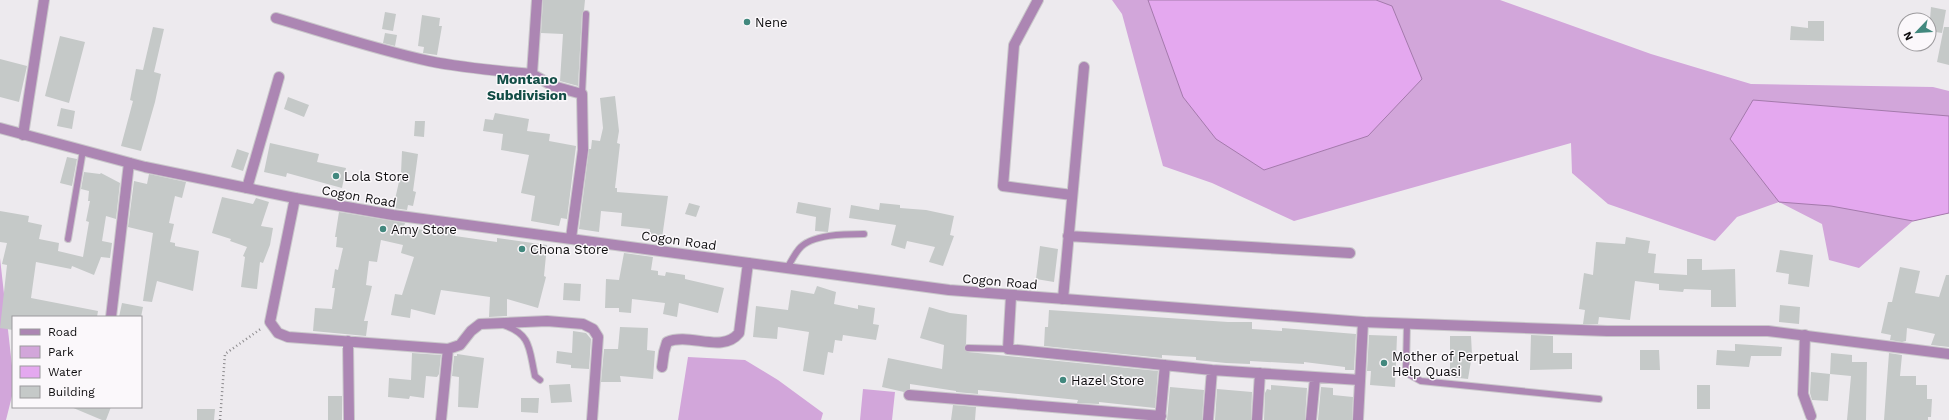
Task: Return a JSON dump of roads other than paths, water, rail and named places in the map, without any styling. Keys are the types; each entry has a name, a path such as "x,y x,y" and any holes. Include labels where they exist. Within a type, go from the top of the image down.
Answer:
{"street":[{"path":"23,135 44,0"},
{"path":"532,74 537,0"},
{"path":"1038,0 1014,45 1003,186 1072,195"},
{"path":"276,18 365,45 430,61 485,70 532,74 553,86 582,94 582,150 571,238"},
{"path":"1063,299 1084,67"},
{"path":"247,188 279,77"},
{"name":"Cogon Road","path":"0,128 129,163 295,198 393,215 949,290 1011,296 1363,322 1607,331 1768,331 1949,354"},
{"path":"111,316 129,163"},
{"path":"295,198 270,322 278,333 288,337 448,350 460,345 476,326 496,323 547,321 583,324 593,329 598,337 592,420"},
{"path":"1068,236 1350,253"},
{"path":"662,367 667,342 676,338 721,343 734,340 739,333 748,263"},
{"path":"1011,296 1008,349 1212,370 1360,380"},
{"path":"1358,420 1363,322"},
{"path":"1805,335 1803,394 1811,416"},
{"path":"348,341 349,420"},
{"path":"441,420 448,350"},
{"path":"909,395 1161,418 1165,365"},
{"path":"1208,420 1212,370"},
{"path":"1257,420 1260,373"},
{"path":"1311,420 1315,378"}],"lane":[{"path":"582,94 586,14"},
{"path":"68,239 83,150"},
{"path":"788,268 799,249 808,242 834,235 864,234"},
{"path":"496,323 521,333 528,343 535,376 540,380"},
{"path":"1407,323 1406,368 1410,375 1421,381 1599,399"},
{"path":"968,348 1008,349"}],"water":[{"path":"1148,0 1376,0 1392,6 1422,79 1368,136 1264,170 1216,139 1183,97"},
{"path":"1753,100 1949,116 1949,213 1913,221 1831,206 1779,202 1730,139"}],"place":[{"name":"Nene","path":"747,22"},
{"name":"Lola Store","path":"336,176"},
{"name":"Amy Store","path":"383,229"},
{"name":"Chona Store","path":"522,249"},
{"name":"Mother of Perpetual Help Quasi","path":"1384,363"},
{"name":"Hazel Store","path":"1063,380"}],"district":[{"name":"Montano Subdivision","path":"527,88"}]}
